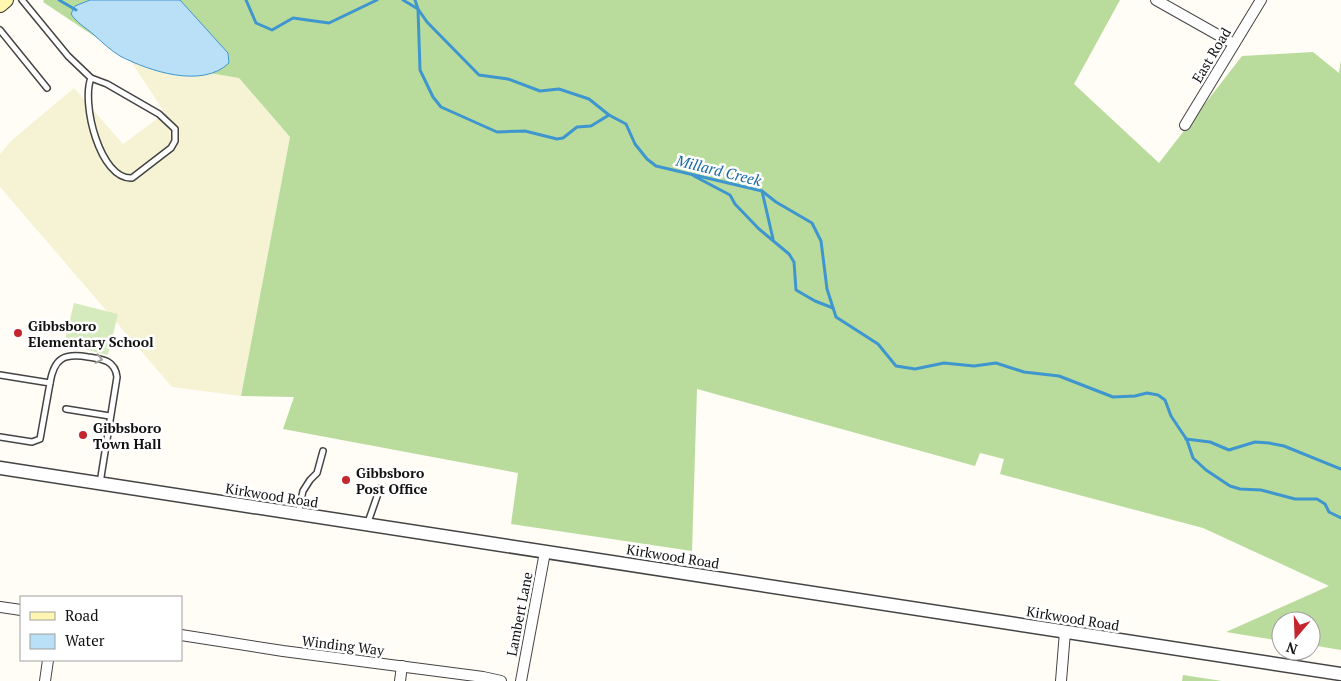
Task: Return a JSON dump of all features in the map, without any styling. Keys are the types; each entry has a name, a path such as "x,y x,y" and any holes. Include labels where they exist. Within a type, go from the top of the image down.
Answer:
{"main road":[{"path":"0,5 6,0"}],"street":[{"path":"1156,0 1234,44"},
{"name":"East Road","path":"1185,125 1261,0"},
{"name":"Kirkwood Road","path":"0,468 1341,674"},
{"name":"Lambert Lane","path":"520,681 545,552"},
{"path":"0,607 20,610"},
{"path":"1060,681 1065,632"},
{"name":"Winding Way","path":"182,635 501,681"},
{"path":"45,681 48,661"},
{"path":"400,681 402,666"}],"lane":[{"path":"22,0 68,56 91,78 107,84 159,114 175,129 175,141 172,148 132,178 119,176 112,171 94,132 89,116 87,98 87,88 91,78"},
{"path":"0,30 47,88"},
{"path":"0,437 32,442 39,440 42,434 54,368 66,356 72,354 106,360 114,367 117,375 100,483"},
{"path":"0,375 50,383"},
{"path":"66,409 110,416"},
{"path":"298,514 303,491 317,473 323,451"},
{"path":"367,525 380,488"}],"shaded area":[{"path":"130,60 239,78 290,137 241,396 172,387 0,187 0,154 12,140 74,88 123,144 165,113"}],"green space":[{"path":"44,0 1120,0 1074,84 1159,163 1242,56 1313,52 1339,73 1341,60 1341,650 1321,647 1321,611 1273,611 1329,586 1203,528 1000,474 1004,459 980,453 975,466 697,389 692,551 511,524 518,473 283,429 294,397 241,396 290,137 239,78 130,60 43,2"},
{"path":"74,303 118,314 108,355 64,344"},
{"path":"1271,612 1271,639 1226,632"},
{"path":"1183,675 1222,681 1182,681"}],"water":[{"path":"90,0 180,0 228,53 229,63 218,71 205,75 190,76 160,72 132,62 109,49 71,14 75,6"}],"waterway":[{"path":"59,0 76,10"},
{"path":"246,0 256,23 272,30 293,18 329,23 377,0"},
{"path":"403,0 418,9 420,70 433,97 441,107 497,132 525,131 557,139 563,138 577,127 591,126 609,115"},
{"name":"Millard Creek","path":"415,0 418,9 427,22 479,75 508,79 540,91 559,89 589,99 609,115 626,124 635,144 647,159 656,166 762,191 776,202 812,223 821,241 827,289 836,317 878,344 896,366 915,369 944,363 974,366 996,363 1024,372 1059,376 1113,397 1135,396 1147,393 1158,395 1165,400 1171,416 1187,440 1193,458 1206,470 1230,486 1240,489 1261,490 1295,499 1317,499 1325,504 1329,512 1341,518"},
{"path":"694,176 730,195 735,204 759,229 789,254 794,262 796,290 815,301 833,308"},
{"path":"762,191 773,239"},
{"path":"1186,439 1210,442 1229,450 1255,442 1269,443 1284,446 1341,469"}],"place":[{"name":"Gibbsboro Elementary School","path":"18,333"},
{"name":"Gibbsboro Town Hall","path":"83,435"},
{"name":"Gibbsboro Post Office","path":"346,480"}]}
